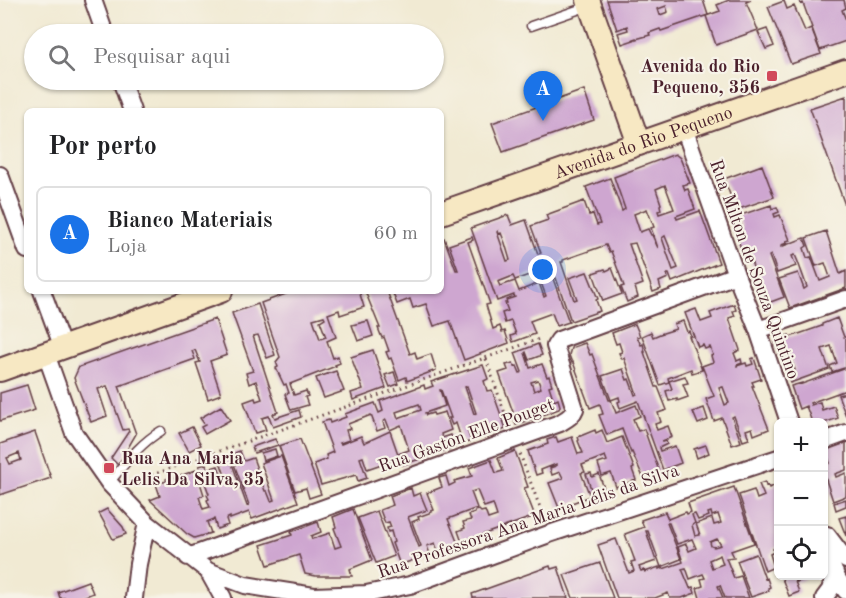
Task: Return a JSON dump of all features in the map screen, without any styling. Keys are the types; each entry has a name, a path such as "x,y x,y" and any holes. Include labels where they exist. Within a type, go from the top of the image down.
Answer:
{"main road":[{"path":"589,3 639,144"},
{"name":"Avenida do Rio Pequeno","path":"444,212 846,71"},
{"path":"0,370 196,295"}],"street":[{"path":"93,0 101,24"},
{"path":"125,90 131,108"},
{"name":"Rua Milton de Souza Quintino","path":"684,128 758,330 787,418"},
{"path":"0,175 24,242"},
{"path":"559,340 736,275"},
{"name":"Rua Professora Ana Maria Lélis da Silva","path":"43,294 74,433 111,486 147,523 208,572 245,585 314,597 387,595 549,534 774,459"},
{"path":"758,330 846,299"},
{"name":"Rua Gaston Elle Pouget","path":"188,557 560,423 573,414 574,406 555,346 559,340"},
{"path":"828,440 846,433"},
{"path":"134,598 138,564 147,523"},
{"path":"828,538 846,560"},
{"path":"828,557 846,591"},
{"path":"208,572 223,598"},
{"path":"824,598 830,590 835,573"}],"lane":[{"path":"531,27 589,3"},
{"path":"111,486 139,447 161,431"}],"path":[{"path":"111,486 546,337 551,336 559,340"},
{"path":"486,359 549,534"}],"building":[{"path":"607,0 703,0 708,15 661,31 660,29 649,33 650,35 622,44 618,33 628,30 627,26 617,30","holes":["666,6 668,12 660,15 658,9"]},
{"path":"729,0 751,0 746,2 758,30 716,45 706,16 720,11 717,5"},
{"path":"799,0 844,0 846,8 842,10 846,20 846,41 820,50 803,3 801,4"},
{"path":"784,1 787,9 794,6 805,31 811,28 821,54 791,64 768,7"},
{"path":"767,29 774,46 766,49 758,32"},
{"path":"584,90 594,120 503,152 492,123"},
{"path":"846,96 846,208 810,108"},
{"path":"675,154 680,158 690,183 683,185 685,190 688,189 695,209 676,216 677,219 700,211 719,263 672,282 667,274 668,278 659,282 661,289 653,292 635,243 629,244 643,284 635,287 638,297 627,302 621,287 624,286 611,251 609,252 606,245 563,260 561,262 574,300 577,299 569,278 587,272 598,299 596,300 600,311 571,321 556,278 553,279 569,322 557,326 552,313 530,321 535,334 513,342 511,336 516,334 511,321 505,323 502,313 508,311 506,300 515,297 514,295 497,301 471,228 508,215 512,225 526,220 538,254 541,253 531,226 548,220 546,215 584,201 589,215 593,214 597,225 600,224 586,187 610,178 622,211 625,209 614,177","holes":["665,185 674,209 659,214 661,204 656,189","647,209 654,227 651,228 658,248 648,229 640,232 634,214","497,232 501,233 510,260 507,261","665,236 678,268 673,270 662,238","540,271 543,279 540,280 546,296 544,297 539,283 519,291 515,281 500,286 498,282 513,276 515,280"]},
{"path":"762,165 774,197 736,210 724,179"},
{"path":"771,205 772,209 777,207 779,212 774,214 775,217 780,215 790,240 781,247 804,238 807,258 811,257 820,281 830,277 825,263 816,266 806,238 826,231 840,274 846,271 846,288 790,308 779,279 798,273 804,289 807,287 795,255 792,256 796,266 777,273 771,255 769,256 784,297 768,303 764,301 750,258 745,260 735,231 742,228 738,216"},
{"path":"733,209 735,215 729,217 727,211"},
{"path":"472,237 473,240 468,242 490,304 486,305 493,329 500,326 502,332 505,331 509,343 464,360 450,321 434,326 426,304 413,308 410,299 397,304 393,294 444,294 444,238 456,270 458,270 449,245"},
{"path":"612,268 622,294 603,301 593,273"},
{"path":"286,294 360,294 364,307 340,315 339,310 328,314 336,337 327,341 333,358 338,356 340,363 290,384 294,395 306,391 308,396 305,397 308,405 291,410 285,394 289,393 286,384 284,385 276,368 278,367 276,362 280,357 261,303","holes":["324,316 325,318 320,321 326,337 320,339 313,319"]},
{"path":"366,294 388,294 410,354 415,352 417,359 431,354 436,370 407,381 406,377 399,380 391,358 389,359 386,352 389,351 378,328 380,328"},
{"path":"258,304 275,355 267,358 258,335 253,336 278,412 273,414 275,418 299,410 301,417 273,427 269,416 262,418 266,430 255,433 244,402 255,398 256,401 262,399 256,381 249,384 246,373 253,371 232,313"},
{"path":"734,304 735,316 729,318 740,350 734,353 737,361 741,359 742,363 737,366 746,363 747,366 753,364 751,359 754,358 761,379 752,382 754,386 752,386 769,429 754,435 752,428 746,430 749,439 743,441 734,416 732,417 741,442 732,445 722,418 714,421 706,399 714,396 702,366 713,362 711,356 713,355 710,347 705,349 703,345 698,347 685,313 696,309 701,322 712,318 710,313","holes":["723,387 729,403 725,405 719,388"]},
{"path":"837,318 844,337 846,337 846,390 810,403 811,405 820,402 822,410 834,406 838,418 828,422 828,418 810,418 806,406 799,409 791,386 844,369 832,372 830,366 837,363 831,346 822,349 829,369 790,383 786,372 795,370 791,360 783,363 775,342 789,335 790,337 822,326"},
{"path":"215,319 227,355 210,361 221,394 208,399 196,363 200,362 195,350 192,351 195,359 119,386 136,434 118,465 111,458 129,431 128,429 123,430 107,386 98,389 107,416 91,422 74,378 79,367"},
{"path":"368,321 373,336 358,341 352,325"},
{"path":"683,321 691,336 689,336 702,370 692,373 691,369 668,378 669,382 660,385 642,336 651,332 653,337 676,329 674,324"},
{"path":"635,324 640,336 637,337 641,345 643,344 656,387 658,387 667,410 658,413 661,422 655,424 657,430 668,426 672,437 662,441 666,441 667,444 659,448 660,451 675,446 681,463 663,470 638,401 620,408 619,397 611,400 602,376 623,369 635,395 637,394 624,358 622,359 619,353 622,352 619,343 616,344 612,333"},
{"path":"585,343 590,355 592,354 616,413 636,405 640,416 633,419 638,431 644,429 659,471 643,477 622,429 607,435 599,415 603,414 600,404 590,408 569,355 571,348"},
{"path":"538,344 542,355 529,360 525,353 530,368 542,364 552,385 549,386 554,401 558,399 560,406 559,409 516,425 499,373 508,370 506,365 513,363 520,373 522,372 515,353","holes":["538,380 541,388 534,391 531,382"]},
{"path":"373,350 386,388 353,400 351,393 363,389 351,357"},
{"path":"483,365 488,379 484,381 487,391 492,390 506,429 482,437 477,425 478,429 468,432 471,441 463,444 456,423 452,425 449,418 451,418 440,390 445,406 425,413 434,415 445,412 451,430 441,434 442,438 451,435 455,447 402,465 399,458 367,469 363,457 360,458 367,478 358,481 356,475 321,485 314,464 327,459 326,455 333,452 322,422 329,420 330,423 346,417 345,414 375,403 379,413 383,411 380,401 424,385 425,389 433,386 431,382","holes":["467,386 476,413 474,414 465,387","419,404 421,410 398,418 396,412","371,415 377,431 385,428 383,422 386,420 390,430 401,425 409,450 398,454 390,431 364,443 361,436 341,444 349,440 346,430 350,429 348,424"]},
{"path":"336,371 344,391 324,398 316,378"},
{"path":"394,372 398,384 390,387 385,375"},
{"path":"685,376 688,383 683,384 688,397 669,401 666,391 672,389 669,381"},
{"path":"27,385 35,410 0,421 0,393"},
{"path":"846,393 846,416 838,395"},
{"path":"221,406 230,420 205,434 201,427 205,425 200,418"},
{"path":"704,408 708,420 698,424 693,412"},
{"path":"192,427 201,445 189,451 179,433"},
{"path":"595,430 596,433 602,430 607,443 622,437 634,468 632,469 636,480 616,487 611,473 602,476 598,464 607,461 605,456 582,465 585,472 581,473 590,496 559,508 549,483 563,478 560,472 552,475 550,468 556,464 541,470 542,473 536,475 528,451 548,444 547,440 556,437 558,442 572,437 578,454 583,453 578,437"},
{"path":"35,432 51,478 0,495 0,444","holes":["19,453 21,460 10,464 7,458"]},
{"path":"275,439 278,445 254,453 252,447"},
{"path":"300,439 321,494 309,498 306,488 295,491 279,446"},
{"path":"846,439 846,470 835,474 836,477 846,473 846,496 833,501 828,486 828,464 830,463 828,446"},
{"path":"706,445 709,453 697,458 694,449"},
{"path":"275,449 277,456 263,461 261,453"},
{"path":"240,451 244,461 253,458 271,501 274,500 261,463 281,456 298,502 252,519 249,512 230,519 230,517 226,519 228,525 217,529 214,519 207,522 211,533 194,538 150,500 160,496 156,484 167,481 166,479 172,476 172,479 196,470 204,495 199,497 203,509 210,507 207,500 209,494 199,466 206,464 208,469 218,466 223,479 226,478 219,459","holes":["237,459 238,463 234,464 249,505 247,506 231,461"]},
{"path":"515,451 528,487 524,488 535,516 462,542 458,531 465,528 463,522 471,520 469,515 479,510 485,511 488,519 497,516 493,504 484,507 477,490 471,492 477,508 448,519 458,544 438,551 435,543 427,546 430,554 400,565 392,543 394,542 391,531 388,532 387,528 391,527 389,522 385,523 380,510 393,505 390,496 411,488 413,496 420,493 427,510 408,517 419,547 421,546 412,522 434,510 427,493 442,487 439,478 446,476 449,486 455,483 454,481 472,476 469,468 491,460 496,473 503,471 498,458"},
{"path":"591,473 592,477 599,474 605,491 593,495 586,474"},
{"path":"765,482 769,488 774,486 774,552 770,554 774,567 765,571 739,495 754,490 757,499 764,496 759,484"},
{"path":"734,487 754,543 731,551 734,557 726,558 734,578 741,576 749,598 725,598 720,585 718,586 723,598 700,598 697,588 703,586 701,579 705,578 703,574 690,579 686,568 682,569 690,588 693,587 695,593 682,598 670,598 668,593 655,598 617,598 598,545 616,539 629,573 634,571 631,562 635,561 625,534 644,527 641,520 665,512 668,519 686,512 687,514 691,512 688,503","holes":["711,512 712,516 718,514 721,523 714,525 712,518 696,524 700,535 695,536 692,525 695,523 692,515 695,514 698,520 709,516 708,513","667,523 669,523 677,544 692,539 696,548 689,551 686,544 678,547 683,562 663,569 659,567 645,572 641,571 639,567 656,561 646,531 648,531 661,567 681,559","717,539 721,545 714,547 710,542","720,555 723,564 712,568 709,560"]},
{"path":"846,499 846,506 836,510 834,503"},
{"path":"107,509 123,527 126,534 113,539 99,513"},
{"path":"353,509 372,560 350,569 352,576 305,574 299,555 268,565 261,545 292,535 291,532 318,522 321,532 311,536 312,539 330,533 335,548 341,546 334,528 336,527 333,517"},
{"path":"377,511 394,556 376,563 358,518"},
{"path":"846,516 846,536 839,518"},
{"path":"756,554 770,587 769,591 751,597 737,561"},
{"path":"600,563 613,598 573,598 564,575"},
{"path":"550,566 551,569 558,567 568,598 473,598 472,594"},
{"path":"783,580 794,580 799,592 789,596"},
{"path":"88,581 93,593 81,598 60,598 58,592"}],"place":[{"name":"Avenida do Rio Pequeno, 356","path":"772,76"},
{"name":"Bianco Materiais","path":"543,121"},
{"name":"Rua Ana Maria Lelis Da Silva, 35","path":"109,468"}]}
